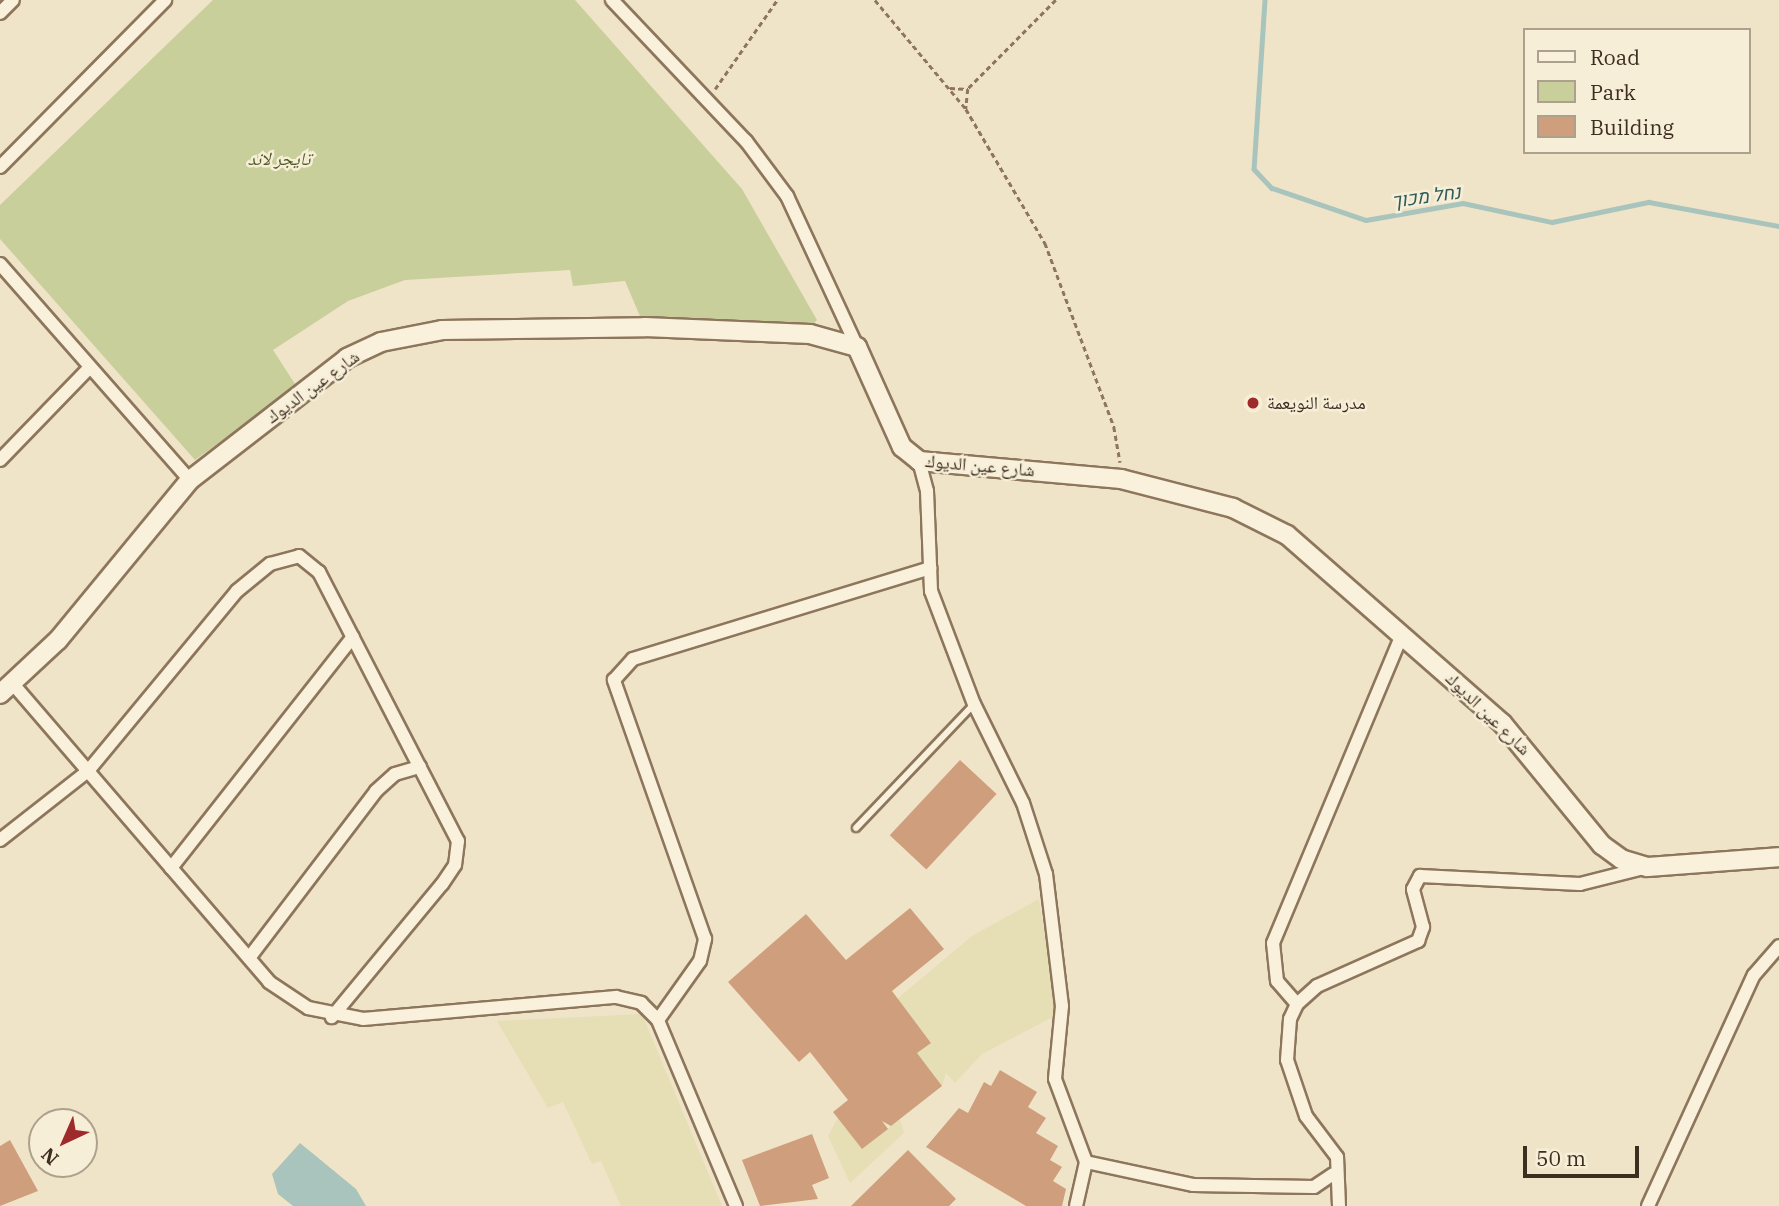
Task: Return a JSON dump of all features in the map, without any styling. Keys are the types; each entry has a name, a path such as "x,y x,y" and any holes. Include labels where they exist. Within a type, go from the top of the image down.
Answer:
{"street":[{"path":"0,13 13,0"},
{"path":"0,167 165,0"},
{"path":"612,0 705,99 787,196 858,347"},
{"path":"0,264 190,480"},
{"name":"شارع عين الديوك","path":"7,689 100,592 190,480 347,358 403,335 713,328 825,335 858,347 902,447 919,461 1121,479 1259,517 1304,546 1502,723 1602,845 1647,867"},
{"path":"0,460 90,367"},
{"path":"919,461 928,491 930,568 940,619 974,704 1023,803 1046,874 1062,1006 1055,1079 1086,1162 1076,1206"},
{"path":"0,840 88,771 237,591 270,564 299,556 311,563 353,637 458,841 455,865 332,1017"},
{"path":"658,1020 700,961 705,939 621,712 618,671 633,659 747,621 930,568"},
{"path":"1297,1004 1277,981 1273,943 1402,635"},
{"path":"171,868 353,637"},
{"path":"7,689 88,771 269,982 332,1017 616,998 642,1003 658,1020 736,1206"},
{"path":"249,958 376,791 395,774 420,767"},
{"path":"1339,1206 1333,1174 1337,1157 1306,1116 1290,1071 1288,1029 1297,1004 1317,986 1418,941 1423,927 1413,889 1420,876 1580,884 1647,867 1779,857"},
{"path":"1648,1206 1754,975 1779,946"},
{"path":"1086,1162 1193,1185 1314,1187 1333,1174"}],"lane":[{"path":"856,828 974,704"}],"path":[{"path":"705,99 777,0"},
{"path":"875,0 965,109 1065,289 1119,444 1121,479"},
{"path":"965,109 968,89 1056,0"},
{"path":"948,88 968,89"}],"shaded area":[{"path":"1039,899 1058,1021 1051,1018 982,1054 955,1083 946,1073 942,1086 917,1053 931,1042 897,999 972,936"},
{"path":"642,1014 722,1206 621,1206 601,1161 592,1164 563,1102 548,1108 497,1021"},
{"path":"838,1118 862,1149 900,1119 904,1133 850,1183 828,1136"}],"green space":[{"name":"تايجر لاند","path":"213,0 575,0 742,189 817,320 809,328 642,321 625,281 573,286 570,270 405,280 348,301 273,350 297,387 195,460 0,239 0,205"}],"water":[{"path":"300,1143 356,1189 366,1206 293,1206 278,1194 272,1174"}],"building":[{"path":"960,760 997,794 926,869 890,835"},
{"path":"910,908 944,949 892,991 931,1043 917,1053 942,1086 891,1126 882,1121 888,1129 862,1149 833,1112 848,1100 810,1052 799,1062 728,982 806,914 846,960"},
{"path":"1000,1070 1037,1092 1028,1107 1046,1118 1036,1133 1058,1146 1050,1160 1062,1167 1053,1181 1066,1189 1062,1206 1026,1206 926,1147 959,1108 968,1113 984,1082 991,1086"},
{"path":"812,1134 829,1178 812,1185 818,1199 760,1206 742,1160"},
{"path":"10,1140 28,1173 28,1178 31,1178 38,1191 0,1206 0,1146"},
{"path":"908,1150 956,1199 949,1206 851,1206"}],"waterway":[{"name":"נחל מכוך","path":"1265,0 1254,169 1272,188 1366,220 1463,203 1552,222 1649,202 1779,226"}],"place":[{"name":"مدرسة النويعمة","path":"1253,403"}]}
